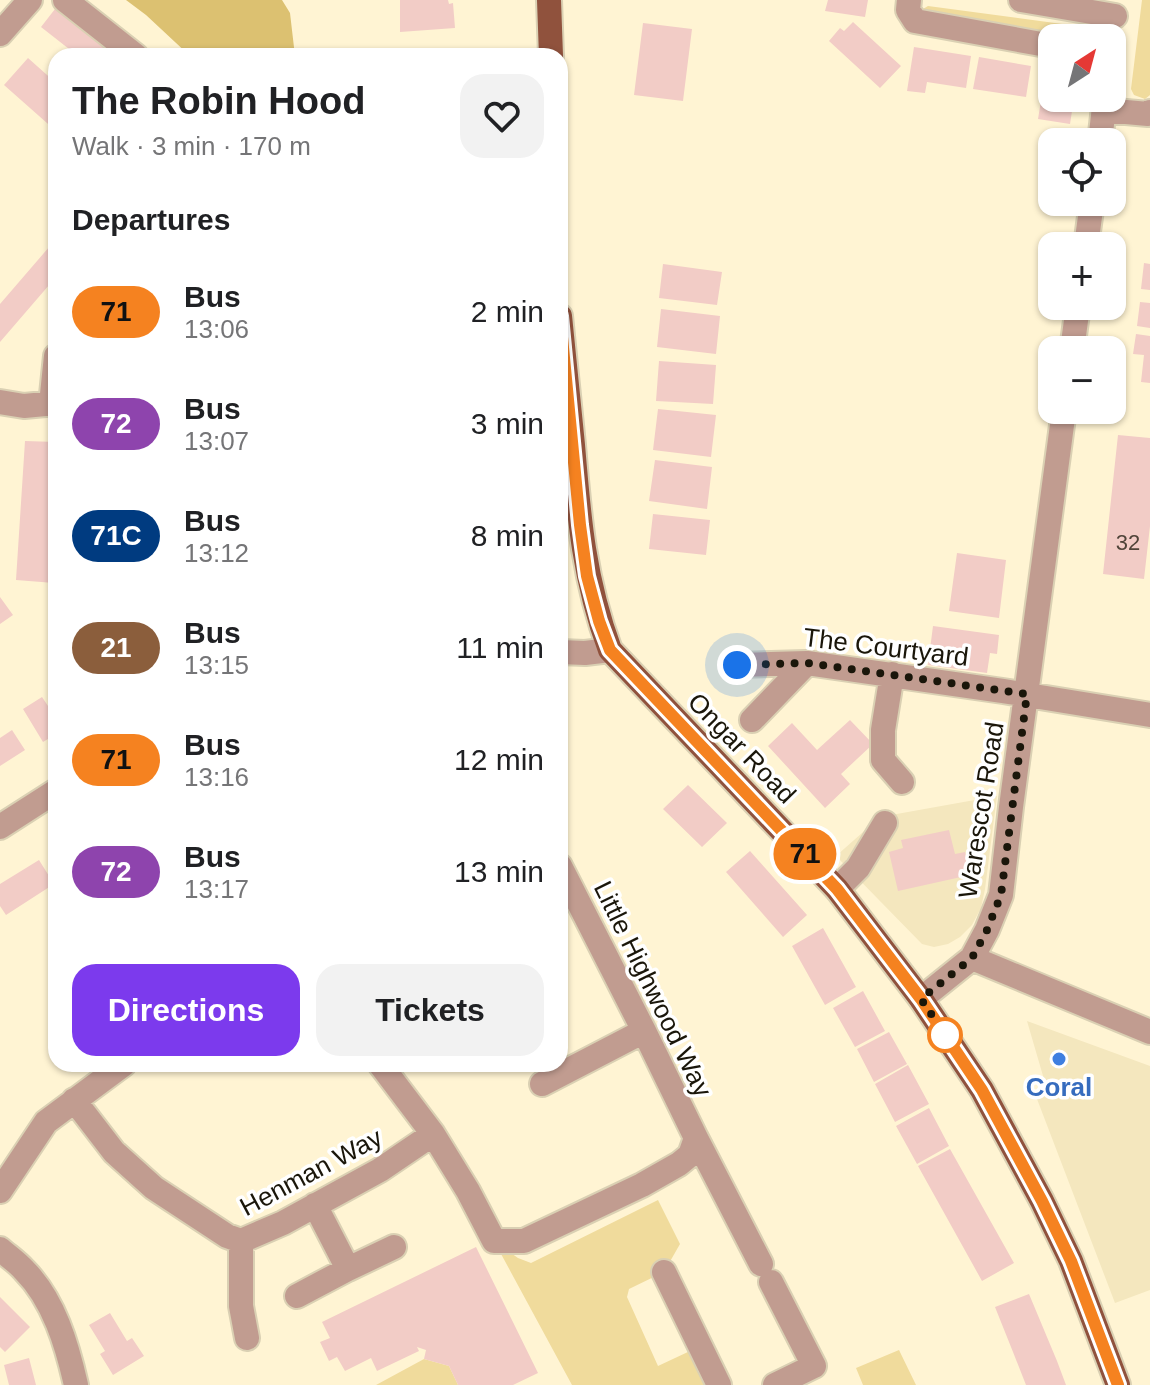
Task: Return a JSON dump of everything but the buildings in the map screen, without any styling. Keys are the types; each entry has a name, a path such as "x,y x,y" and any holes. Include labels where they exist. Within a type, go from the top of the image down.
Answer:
{"main road":[{"path":"549,0 551,48"},
{"name":"Ongar Road","path":"568,400 587,576 610,650 837,889 921,999 982,1090 1042,1201 1071,1261 1118,1385"}],"street":[{"path":"0,34 30,0"},
{"path":"65,0 126,48"},
{"path":"909,0 908,10 915,21 1038,43"},
{"path":"1021,0 1114,18"},
{"path":"1126,109 1150,112"},
{"path":"0,402 24,406 48,404"},
{"name":"Warescot Road","path":"921,999 972,958 1001,895 1062,424"},
{"path":"568,652 610,650"},
{"path":"752,720 807,663"},
{"name":"The Courtyard","path":"737,665 807,663 1150,715"},
{"path":"892,674 883,730 883,760 902,782"},
{"path":"0,827 48,796"},
{"path":"837,889 858,868 885,823"},
{"name":"Little Highwood Way","path":"570,912 644,1031 814,1366 775,1385"},
{"path":"972,958 1150,1032"},
{"path":"568,1070 644,1031"},
{"path":"0,1191 46,1122 113,1072"},
{"name":"Little Highwood Way","path":"386,1072 433,1134 494,1241 524,1241 642,1185 690,1155 696,1138"},
{"path":"542,1084 565,1072"},
{"name":"Henman Way","path":"74,1100 114,1152 154,1188 227,1236 241,1241 283,1223 380,1170 433,1134"},
{"path":"315,1205 348,1269"},
{"path":"241,1241 241,1306 247,1338"},
{"path":"297,1296 394,1247"},
{"path":"0,1249 25,1270 50,1306 70,1359 76,1385"},
{"path":"664,1272 719,1385"}],"shaded area":[{"path":"126,0 282,0 290,13 294,48 181,48"},
{"path":"1142,0 1150,0 1150,95 1145,99 1134,95 1131,89"},
{"path":"928,6 1062,24 1038,24 1038,35 923,13"},
{"path":"997,796 981,908 972,925 948,944 934,947 922,944 836,856 880,817"},
{"path":"1027,1021 1150,1066 1150,1290 1115,1303 1037,1099 1048,1093"},
{"path":"658,1200 680,1244 664,1272 629,1289 627,1297 658,1366 690,1351 719,1385 572,1385 494,1241 531,1263"},
{"path":"899,1350 916,1385 863,1385 856,1368"},
{"path":"424,1359 449,1366 458,1385 376,1385"}],"bus line":[{"name":"71","path":"568,400 587,576 610,650 837,889 921,999 982,1090 1042,1201 1071,1261 1118,1385"}],"place":[{"name":"Coral","path":"1059,1059"}],"route":[{"path":"737,665 807,663 1027,694 1001,895 972,958 921,999 952,1045 945,1035"}]}
